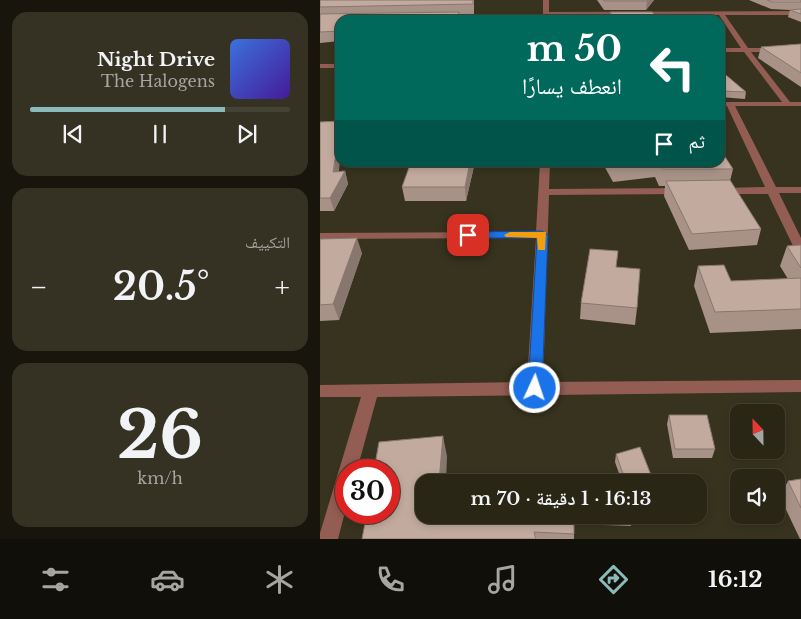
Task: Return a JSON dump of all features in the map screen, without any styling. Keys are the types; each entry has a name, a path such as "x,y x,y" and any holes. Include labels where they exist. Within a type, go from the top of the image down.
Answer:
{"street":[{"path":"546,0 546,15"},
{"path":"677,15 801,13"},
{"path":"725,20 788,104"},
{"path":"725,50 801,50"},
{"path":"320,66 335,66"},
{"path":"801,104 725,104 772,191 801,250"},
{"path":"535,388 545,167"},
{"path":"713,191 801,190"},
{"path":"545,192 694,191"},
{"path":"320,236 542,235"},
{"path":"320,390 801,386"},
{"path":"351,459 371,390"},
{"path":"328,539 335,514"}],"building":[{"path":"320,0 473,0 473,4 320,7"},
{"path":"603,0 648,0 604,1"},
{"path":"767,0 801,0 801,2 772,2"},
{"path":"801,9 801,14 790,10"},
{"path":"459,12 458,15 335,15 335,31 320,32 320,14"},
{"path":"610,12 652,12 655,15 612,15"},
{"path":"801,44 801,73 761,47"},
{"path":"725,74 746,92 725,91"},
{"path":"335,121 335,160 333,172 345,171 330,198 320,198 320,122"},
{"path":"725,157 733,169 662,169 661,167 725,167"},
{"path":"409,167 469,167 465,187 402,187"},
{"path":"730,180 761,229 692,234 666,181"},
{"path":"357,238 333,304 320,305 320,239"},
{"path":"801,245 801,268 787,246"},
{"path":"590,249 618,251 616,267 640,269 637,308 581,303"},
{"path":"724,265 731,281 801,278 801,309 715,312 698,266"},
{"path":"669,415 707,415 715,449 675,449"},
{"path":"443,436 440,474 415,474 415,524 574,524 574,534 534,532 536,539 362,539 365,524 400,524 400,459 376,459 379,442"},
{"path":"640,447 651,474 623,474 616,454"},
{"path":"801,479 801,508 788,481"}],"slow traffic":[{"path":"510,235 542,235 542,248"}],"route":[{"path":"468,235 542,235 535,388"}]}
